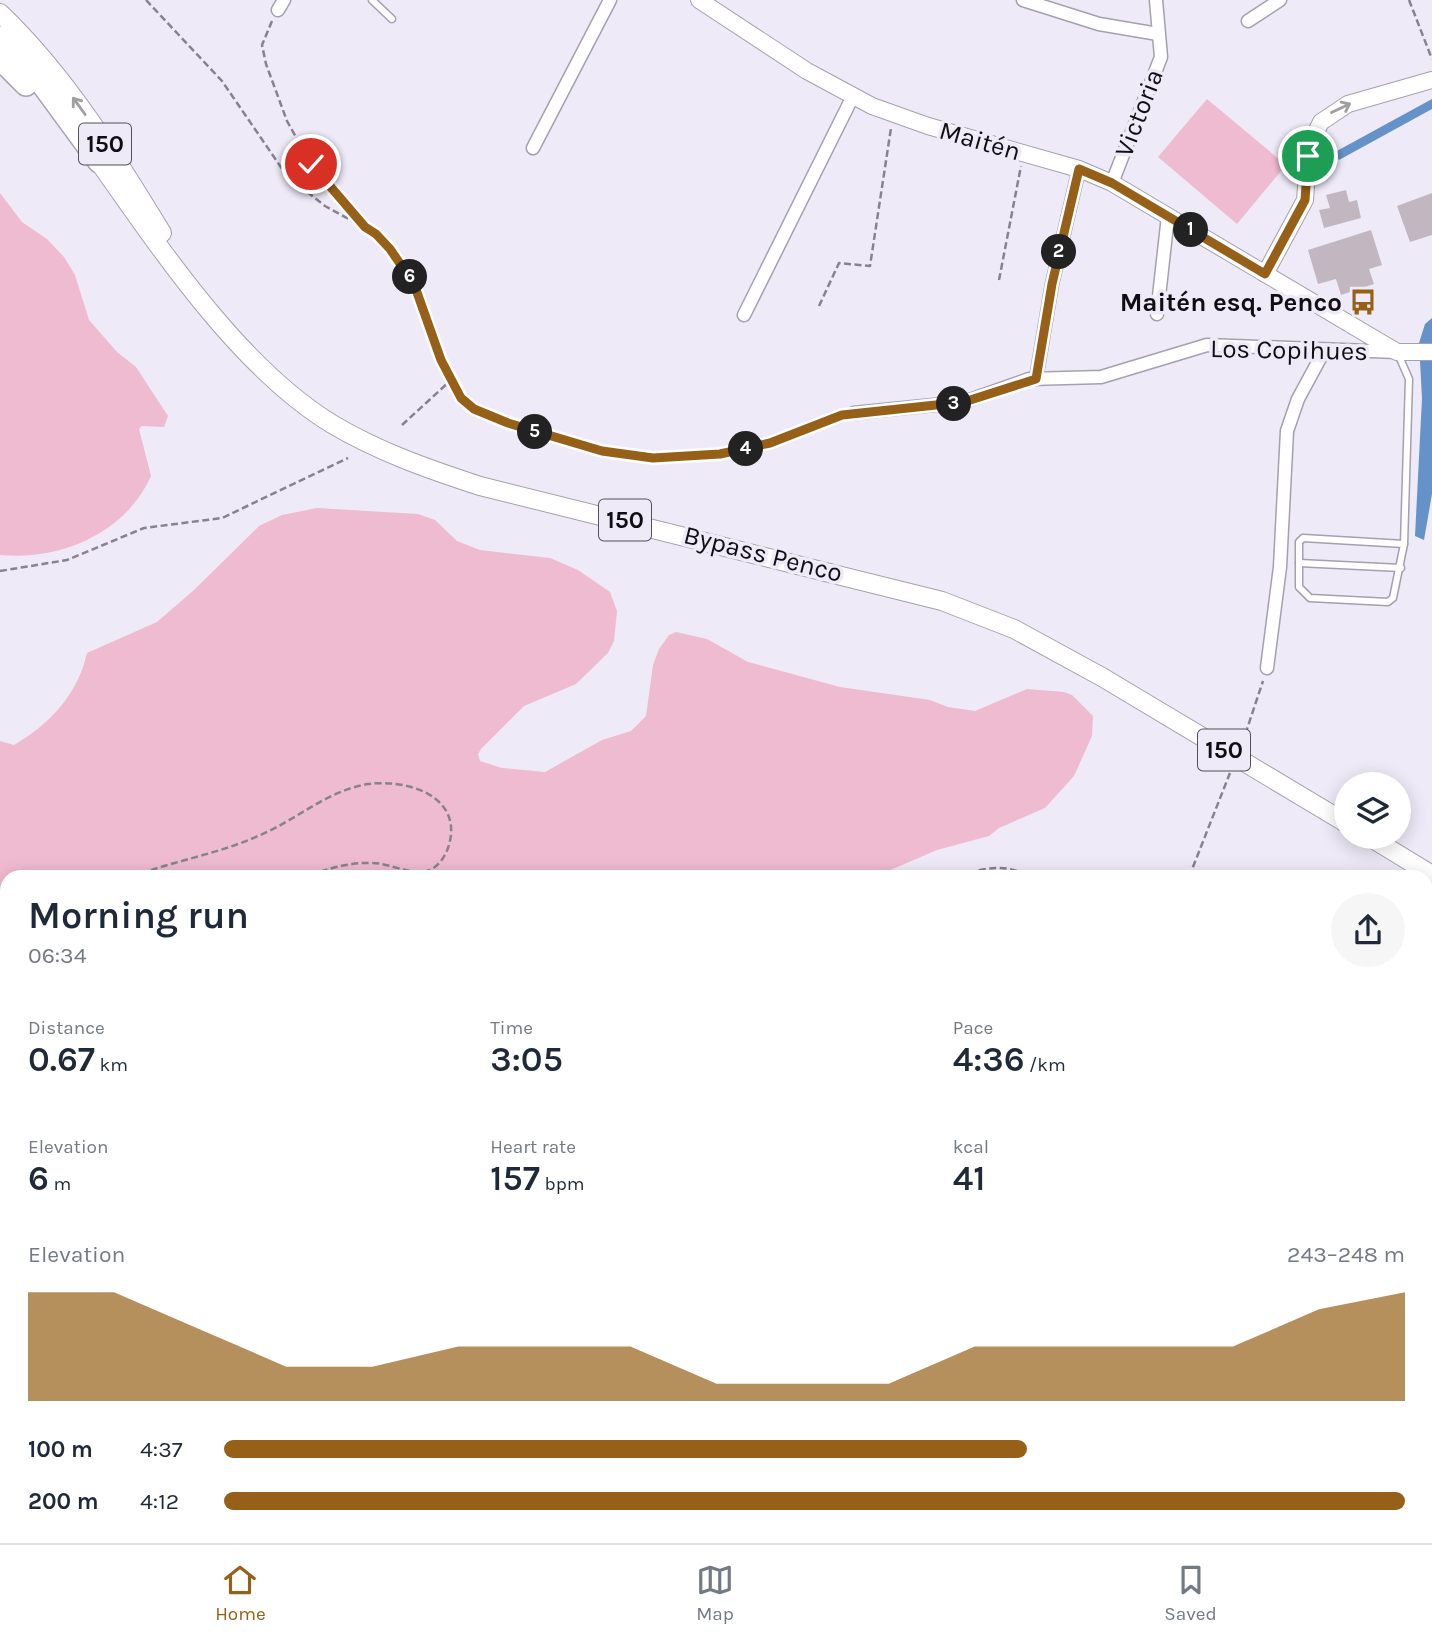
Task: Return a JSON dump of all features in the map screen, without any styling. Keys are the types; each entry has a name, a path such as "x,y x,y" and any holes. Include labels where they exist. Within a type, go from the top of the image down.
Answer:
{"highway":[{"path":"0,37 33,72 99,162"},
{"path":"0,59 99,162"}],"main road":[{"name":"Maitén","path":"699,0 774,50 853,96 893,114 1079,169 1112,183 1265,274 1404,352"},
{"name":"Bypass Penco","path":"0,13 33,46 96,130 166,239 193,287"},
{"path":"1265,274 1305,200 1309,146 1321,121 1348,104 1432,80"},
{"name":"Bypass Penco","path":"99,162 159,245 263,368 296,398 330,422 394,456 518,496 942,601 1014,629 1102,677 1334,816"},
{"path":"1404,352 1432,352"},
{"path":"1389,849 1424,870"}],"street":[{"path":"533,148 610,0"},
{"path":"1023,0 1099,24 1158,34"},
{"name":"Victoria","path":"1112,183 1159,65 1161,49 1156,0"},
{"path":"1248,21 1280,0"},
{"path":"744,315 853,96"},
{"path":"1036,379 1052,284 1079,169"},
{"path":"1157,314 1168,216"},
{"name":"Los Copihues","path":"853,413 964,402 1036,379 1101,377 1207,345 1404,352"},
{"path":"1267,668 1280,566 1287,430 1298,399 1324,351"}],"lane":[{"path":"372,0 392,19"},
{"path":"1404,352 1409,379 1405,544 1393,598 1388,602 1310,598 1300,587 1299,542 1303,538 1405,544"},
{"path":"1299,563 1401,568"}],"path":[{"path":"146,0 222,81 287,176 318,202 376,234 390,249 414,284 450,381 469,405 508,423 602,451 653,458 699,457 745,449 853,413"},
{"path":"1409,0 1432,59"},
{"path":"281,5 262,45 266,64 287,121 311,164 365,227"},
{"path":"818,306 839,263 870,266 893,114"},
{"path":"999,280 1023,153"},
{"path":"402,425 450,381"},
{"path":"0,571 67,560 113,538 144,528 201,522 230,515 348,458"},
{"path":"154,870 247,841 275,828 317,801 359,786 388,783 417,787 439,802 448,815 451,830 448,848 441,861 428,870"},
{"path":"330,870 356,863 388,864 411,870"},
{"path":"980,870 1009,870"}],"shaded area":[{"path":"1207,99 1286,165 1237,224 1158,157"},
{"path":"0,193 22,222 47,239 64,257 75,275 89,320 117,352 136,367 168,416 164,427 142,426 139,429 151,476 140,496 125,513 108,528 68,548 23,556 0,555"},
{"path":"317,508 418,514 435,520 457,541 480,550 550,558 578,570 610,592 617,611 614,641 608,653 576,684 524,706 481,749 478,754 480,761 502,768 545,772 602,740 631,731 646,716 653,665 659,649 669,635 676,632 707,639 748,662 840,687 930,700 948,707 975,711 1027,689 1064,692 1072,695 1093,716 1092,736 1074,776 1045,808 999,828 989,836 937,850 890,870 0,870 0,741 14,745 50,718 77,682 87,653 157,622 259,526 282,515"}],"water":[{"path":"1432,99 1432,109 1339,160 1335,152"},
{"path":"1432,318 1432,494 1424,540 1415,536 1422,398 1419,343 1425,324"}],"building":[{"path":"1346,190 1349,202 1357,200 1361,218 1324,228 1319,210 1330,208 1326,195"},
{"path":"1432,193 1432,235 1410,242 1397,206"},
{"path":"1371,230 1382,265 1369,269 1374,284 1341,295 1336,279 1318,284 1308,250"}],"place":[{"name":"Maitén esq. Penco","path":"1363,302"}],"route":[{"path":"311,164 403,266 423,302 441,360 454,390 469,405 508,423 576,445 628,456 678,458 699,457 770,443 842,415 964,402 984,397 1022,381 1036,379 1064,224 1079,169 1112,183 1265,274 1305,200 1308,190 1308,156"}]}
